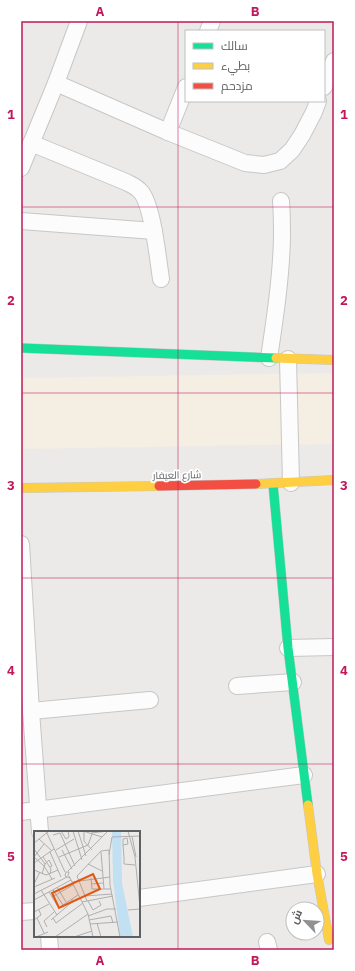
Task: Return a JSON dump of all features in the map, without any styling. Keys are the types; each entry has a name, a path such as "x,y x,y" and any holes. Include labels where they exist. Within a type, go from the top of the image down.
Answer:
{"street":[{"path":"21,168 56,83 79,21"},
{"path":"325,84 334,61"},
{"path":"56,83 168,132 245,163 264,165 280,161 292,150 314,112 318,102"},
{"path":"168,132 185,90"},
{"path":"31,143 126,182 142,194 147,204 154,231 161,279"},
{"path":"269,358 277,309 281,260 281,201"},
{"path":"21,221 154,231"},
{"path":"21,348 334,360"},
{"path":"288,359 291,483"},
{"name":"شارع العيفار","path":"21,488 272,484 334,480"},
{"path":"272,484 288,648 304,775 317,874 330,940"},
{"path":"21,544 40,831"},
{"path":"288,648 334,647"},
{"path":"237,686 293,682"},
{"path":"31,711 150,700"},
{"path":"21,812 38,811 304,775"},
{"path":"140,898 317,874"},
{"path":"21,912 34,911"},
{"path":"49,937 50,950"}],"shaded area":[{"path":"334,373 334,444 21,449 21,378"}],"traffic: fast":[{"path":"21,348 276,358"},
{"path":"273,484 288,648 308,805"}],"traffic: slow":[{"path":"276,358 334,360"},
{"path":"256,484 334,480"},
{"path":"21,488 159,486"},
{"path":"308,805 317,874 329,940"}],"traffic: jam":[{"path":"159,486 256,484"}]}
